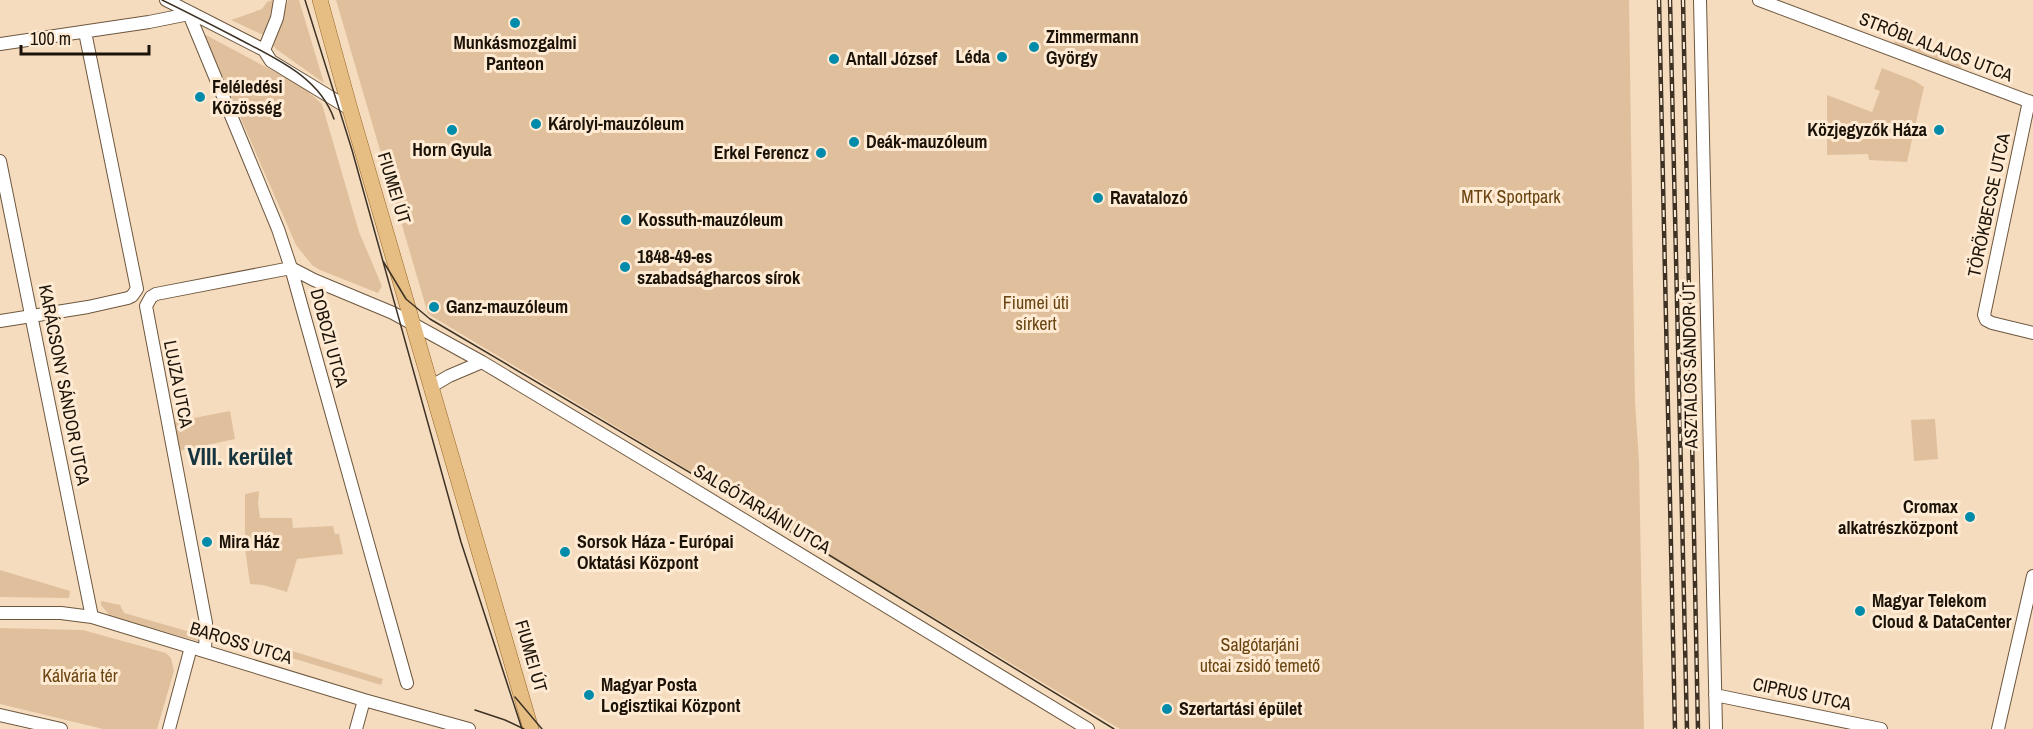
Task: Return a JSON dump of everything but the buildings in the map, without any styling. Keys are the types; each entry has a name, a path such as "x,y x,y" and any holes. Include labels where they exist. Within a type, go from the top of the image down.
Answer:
{"main road":[{"name":"FIUMEI ÚT","path":"320,0 350,109 534,729"}],"street":[{"path":"166,0 264,50 271,61 350,109"},
{"path":"264,50 278,18 280,0"},
{"name":"ASZTALOS SÁNDOR ÚT","path":"1700,0 1716,729"},
{"name":"STRÓBL ALAJOS UTCA","path":"1759,0 2031,102"},
{"path":"0,44 85,32 190,13"},
{"name":"DOBOZI UTCA","path":"190,13 278,229 291,268 407,683"},
{"path":"0,321 118,301 136,293 137,283 85,32"},
{"name":"TÖRÖKBECSE UTCA","path":"2031,102 1984,315 1986,320 1992,323 2033,333"},
{"name":"KARÁCSONY SÁNDOR UTCA","path":"0,161 92,617"},
{"name":"LUJZA UTCA","path":"205,651 206,623 146,311 148,301 156,294 291,268"},
{"name":"SALGÓTARJÁNI UTCA","path":"291,268 414,324 482,362 1088,729"},
{"path":"432,386 482,362"},
{"path":"1998,729 2033,576"},
{"name":"BAROSS UTCA","path":"0,614 61,614 92,617 363,700 469,729"},
{"path":"169,729 191,647"},
{"name":"CIPRUS UTCA","path":"1715,695 1881,729"},
{"path":"356,729 363,700"},
{"path":"0,715 14,723 61,729"}],"green space":[{"path":"272,0 276,3 267,32 263,35 231,20 262,9 267,2"},
{"path":"288,0 299,0 324,83 273,45"},
{"name":"Fiumei úti sírkert","path":"336,0 1629,0 1635,402 1639,461 1644,729 1120,729 428,314"},
{"path":"204,34 303,87 322,104 359,232 382,286 378,293 320,270 312,265 296,245"},
{"path":"1896,37 1963,62 1960,70 1894,45"},
{"path":"1882,68 1924,87 1907,162 1869,160 1868,154 1827,155 1827,95 1872,112 1880,91 1874,89"},
{"path":"230,411 235,439 179,451 173,422"},
{"path":"1935,419 1938,459 1914,461 1911,420"},
{"path":"259,491 260,518 292,518 293,528 333,526 335,534 339,534 343,554 297,559 287,592 250,584 245,548 245,494"},
{"path":"0,570 70,591 69,598 0,597"},
{"path":"101,601 120,605 124,613 201,635 201,642 110,616 101,605"},
{"path":"214,627 383,679 381,685 213,634"},
{"name":"Kálvária tér","path":"0,628 83,630 166,653 171,658 174,671 157,729 103,729 0,704"}],"tram line":[{"path":"162,0 266,53 294,70 318,91 334,119"},
{"path":"305,0 352,150 461,542 522,729"},
{"path":"383,261 406,299 430,319 811,544 1114,729"},
{"path":"515,697 542,729"},
{"path":"475,710 524,729"}],"railway":[{"path":"1659,0 1675,729"},
{"path":"1670,0 1687,729"},
{"path":"1683,0 1698,729"}],"place":[{"name":"Munkásmozgalmi Panteon","path":"515,23"},
{"name":"Zimmermann György","path":"1034,47"},
{"name":"Léda","path":"1002,57"},
{"name":"Antall József","path":"834,59"},
{"name":"Feléledési Közösség","path":"200,97"},
{"name":"Károlyi-mauzóleum","path":"536,124"},
{"name":"Horn Gyula","path":"452,130"},
{"name":"Közjegyzők Háza","path":"1939,130"},
{"name":"Deák-mauzóleum","path":"854,142"},
{"name":"Erkel Ferencz","path":"821,153"},
{"name":"Ravatalozó","path":"1098,198"},
{"name":"Kossuth-mauzóleum","path":"626,220"},
{"name":"1848-49-es szabadságharcos sírok","path":"625,267"},
{"name":"Ganz-mauzóleum","path":"434,307"},
{"name":"Cromax alkatrészközpont","path":"1970,517"},
{"name":"Mira Ház","path":"207,542"},
{"name":"Sorsok Háza - Európai Oktatási Központ","path":"565,552"},
{"name":"Magyar Telekom Cloud & DataCenter","path":"1860,611"},
{"name":"Magyar Posta Logisztikai Központ","path":"589,695"},
{"name":"Szertartási épület","path":"1167,709"}],"district":[{"name":"VIII. kerület","path":"240,457"}],"park label":[{"name":"MTK Sportpark","path":"1511,197"},
{"name":"Salgótarjáni utcai zsidó temető","path":"1260,655"}]}
